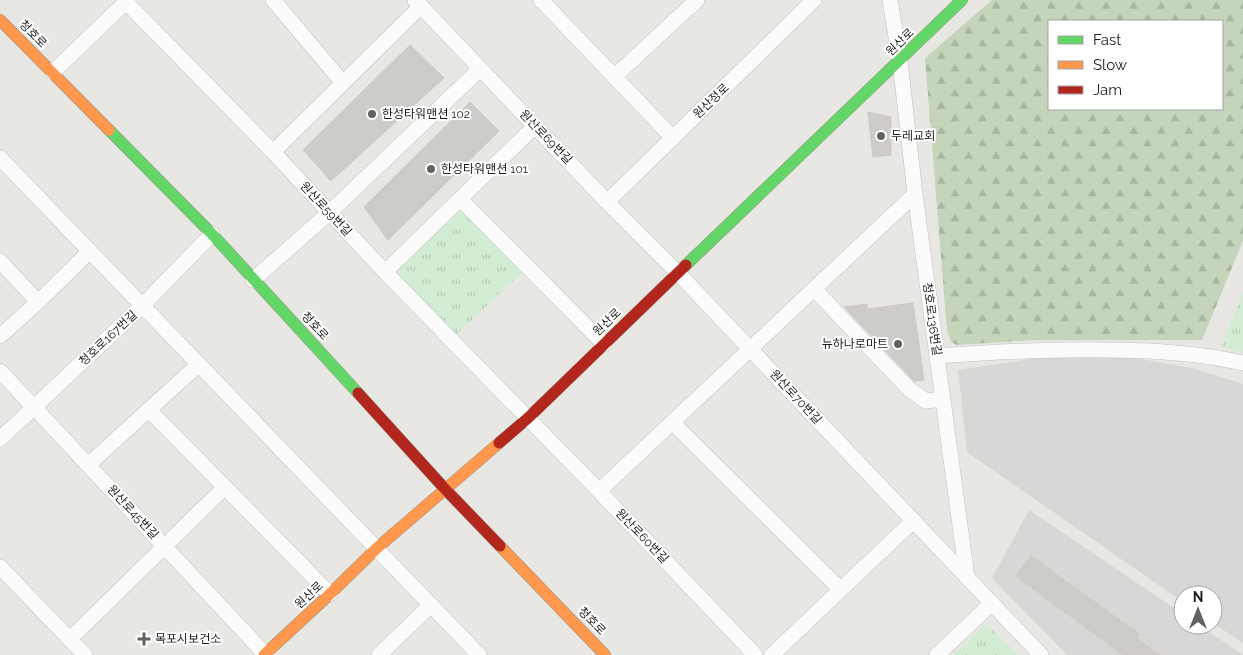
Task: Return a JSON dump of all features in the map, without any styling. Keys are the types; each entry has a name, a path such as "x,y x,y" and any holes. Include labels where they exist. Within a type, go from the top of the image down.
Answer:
{"street":[{"path":"272,0 343,83"},
{"path":"541,0 673,138"},
{"path":"614,77 697,0"},
{"name":"원산정로","path":"608,202 814,0"},
{"name":"청호로136번길","path":"890,0 900,61 915,194 968,577"},
{"name":"원산로","path":"265,655 377,548 528,418 962,0"},
{"path":"53,72 126,1"},
{"name":"원산로59번길","path":"126,1 273,152 385,272 528,418"},
{"path":"273,152 343,83 418,3"},
{"name":"원산로69번길","path":"418,3 678,273"},
{"name":"청호로","path":"0,20 212,234 445,489 605,655"},
{"path":"254,280 329,213 480,69"},
{"path":"385,272 536,126"},
{"path":"0,158 479,655"},
{"path":"599,491 915,194"},
{"path":"460,199 604,344"},
{"name":"청호로167번길","path":"0,439 143,306 212,234"},
{"path":"0,336 90,251"},
{"path":"0,261 38,302"},
{"name":"원산로70번길","path":"678,273 1042,655"},
{"path":"814,289 909,389 926,401 943,399"},
{"path":"937,356 1026,350 1168,351 1215,357 1243,363"},
{"path":"88,465 199,364"},
{"name":"원산로45번길","path":"0,370 265,655"},
{"path":"149,410 330,594"},
{"name":"원산로60번길","path":"528,418 755,655"},
{"path":"672,422 840,589"},
{"path":"70,639 225,487"},
{"path":"772,655 913,521"},
{"path":"0,567 85,655"},
{"path":"937,655 992,603"},
{"path":"379,655 431,605"}],"shaded area":[{"path":"1090,350 1192,368 1243,384 1243,643 1223,630 1223,585 1173,585 1173,595 967,452 958,370"},
{"path":"1029,510 1173,607 1173,635 1214,635 1243,655 1067,655 992,578"}],"green space":[{"path":"992,0 1243,0 1243,241 1202,340 1035,340 957,345 951,342 947,331 925,58"},
{"path":"464,211 522,272 455,336 397,276 398,268 455,213"},
{"path":"1243,292 1243,353 1221,346"},
{"path":"986,624 1018,655 953,655"}],"building":[{"name":"한성타워맨션 102","path":"410,45 444,78 331,181 303,150"},
{"name":"한성타워맨션 101","path":"470,102 499,131 388,240 364,207"},
{"name":"두레교회","path":"868,112 891,117 891,155 873,157"},
{"name":"뉴하나로마트","path":"913,303 924,380 914,381 844,307 867,304 867,309"},
{"path":"1031,556 1139,634 1136,638 1160,655 1123,655 1016,576"}],"traffic: fast":[{"path":"686,265 962,0"},
{"path":"109,130 212,234 358,393"}],"traffic: slow":[{"path":"0,20 109,130"},
{"path":"264,655 377,548 499,443"},
{"path":"500,546 605,655"}],"traffic: jam":[{"path":"499,443 528,418 686,265"},
{"path":"358,393 445,489 500,546"}],"place":[{"name":"한성타워맨션 102","path":"372,114"},
{"name":"두레교회","path":"881,136"},
{"name":"한성타워맨션 101","path":"431,169"},
{"name":"뉴하나로마트","path":"898,344"},
{"name":"목포시보건소","path":"144,639"}]}
